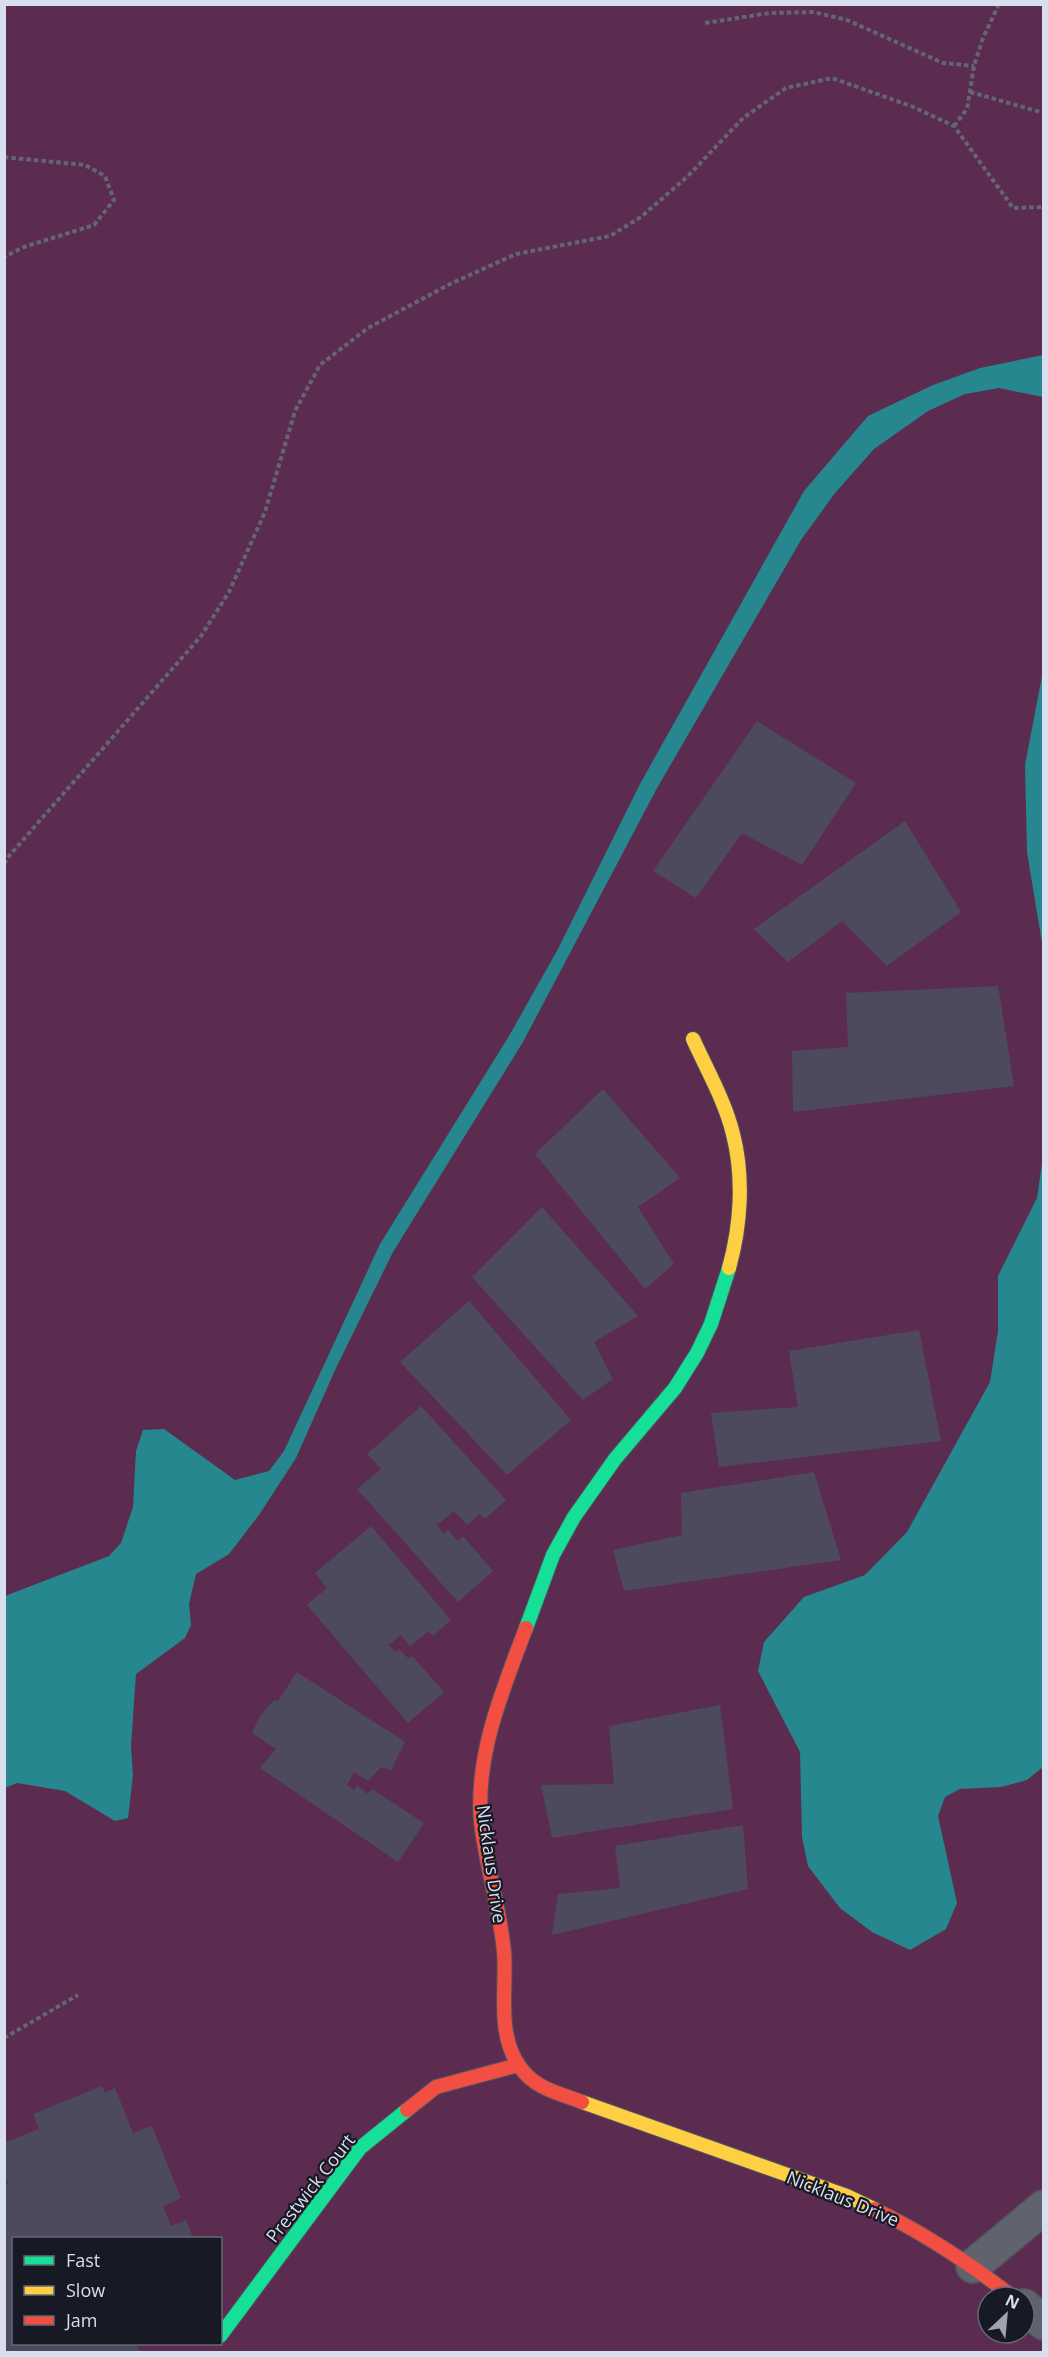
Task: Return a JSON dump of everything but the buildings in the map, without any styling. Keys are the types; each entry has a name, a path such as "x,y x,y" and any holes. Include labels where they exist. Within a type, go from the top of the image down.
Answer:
{"street":[{"name":"Nicklaus Drive","path":"693,1039 733,1132 739,1168 738,1208 731,1261 715,1312 699,1349 682,1378 599,1477 565,1532 548,1566 507,1679 486,1752 482,1780 481,1819 506,1955 507,2040 518,2065 537,2086 847,2196 910,2226 973,2266 997,2285"},
{"name":"Prestwick Court","path":"222,2333 360,2148 436,2087 518,2065"},
{"path":"973,2266 1044,2207"}],"path":[{"path":"954,126 967,109 983,38 999,4"},
{"path":"705,23 770,13 813,12 848,20 943,63 975,66"},
{"path":"4,864 201,636 229,592 265,512 295,411 320,365 368,328 450,284 516,254 610,236 641,217 688,176 743,118 786,88 832,78 911,106 954,126 1013,208 1044,207"},
{"path":"970,92 1044,113"},
{"path":"4,158 85,165 105,176 114,200 94,225 24,247 4,257"},
{"path":"4,2038 78,1995"}],"shaded area":[{"path":"5,5 1043,5 1043,2352 5,2352"}],"water":[{"path":"1043,355 1043,397 999,388 965,394 928,411 874,449 835,493 801,540 656,790 523,1042 393,1252 336,1368 296,1458 259,1515 229,1554 196,1574 189,1604 191,1625 185,1638 136,1674 131,1746 133,1775 128,1818 115,1821 65,1791 17,1783 5,1788 5,1596 109,1556 121,1543 133,1507 136,1451 143,1430 164,1429 235,1480 269,1471 284,1451 380,1244 509,1036 558,949 640,784 804,491 868,416 933,385 980,368"},
{"path":"1043,652 1043,949 1027,852 1025,765 1042,676"},
{"path":"1043,1156 1043,1767 1027,1780 1001,1787 960,1789 945,1797 938,1816 957,1903 946,1929 910,1950 872,1932 840,1908 808,1866 802,1837 800,1752 758,1671 764,1642 804,1597 865,1575 907,1532 990,1382 998,1331 998,1276 1037,1198"}],"traffic: fast":[{"path":"526,1628 553,1555 574,1517 615,1459 675,1388 697,1353 711,1324 729,1268"},
{"path":"222,2333 360,2148 407,2110"}],"traffic: slow":[{"path":"693,1039 725,1110 733,1134 739,1167 740,1201 729,1268"},
{"path":"582,2102 847,2196 874,2209"}],"traffic: jam":[{"path":"526,1628 493,1723 482,1772 480,1797 486,1855 504,1952 505,2026 513,2054 526,2074 540,2085 582,2102"},
{"path":"407,2110 436,2087 518,2065"},
{"path":"874,2209 946,2249 997,2285"}]}
